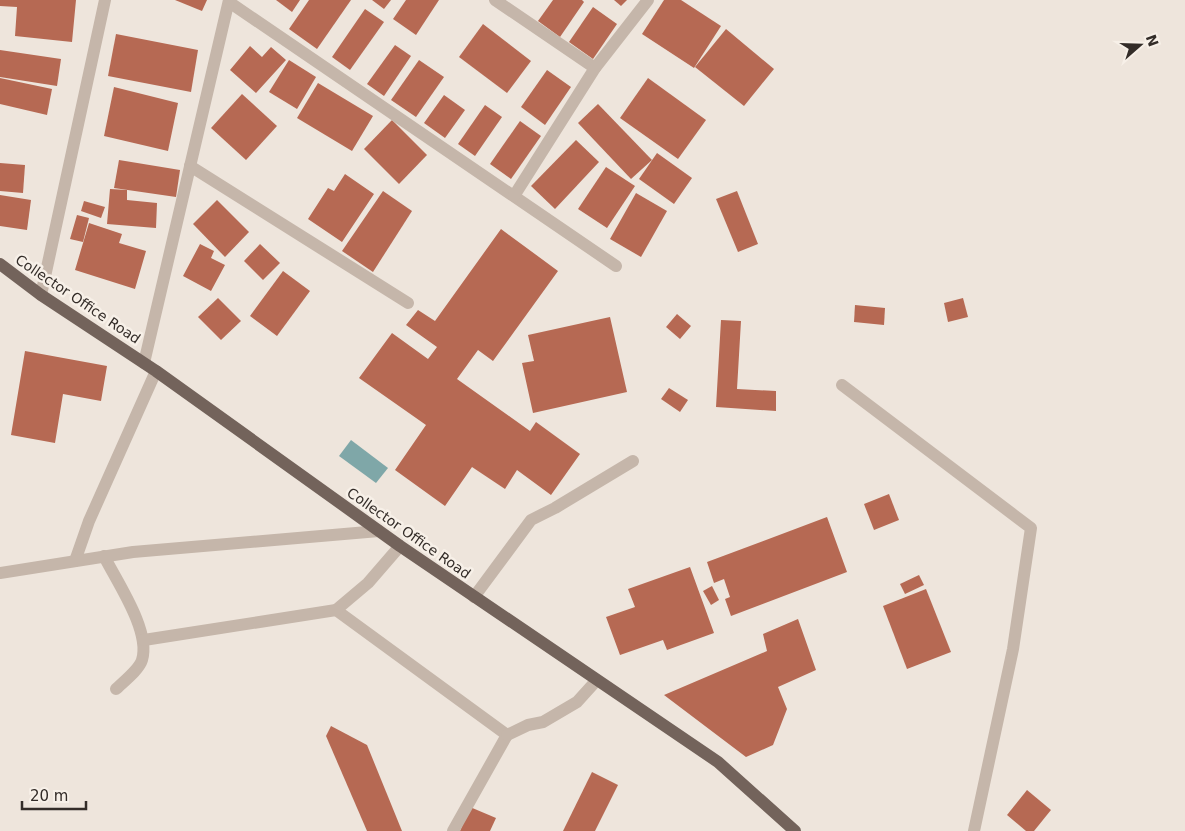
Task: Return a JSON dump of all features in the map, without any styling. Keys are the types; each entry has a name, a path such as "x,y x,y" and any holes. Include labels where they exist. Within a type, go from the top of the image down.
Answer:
{"main road":[{"name":"Collector Office Road","path":"0,264 41,295 156,371 400,546 596,681 718,762 795,831"}],"street":[{"path":"41,295 105,0"},
{"path":"495,0 596,68"},
{"path":"514,196 596,68 648,0"},
{"path":"144,363 229,1 616,266"},
{"path":"190,166 408,303"},
{"path":"76,561 89,521 156,371"},
{"path":"842,385 1031,528 1013,649 974,831"},
{"path":"474,597 531,520 555,508 633,461"},
{"path":"0,573 133,552 379,531"},
{"path":"144,640 336,610 368,583 400,546"},
{"path":"104,556 136,619 144,640 142,662 116,689"},
{"path":"336,610 507,735"},
{"path":"453,831 507,735 528,725 543,722 576,702 596,681"}],"water":[{"path":"351,440 388,468 376,483 339,456"}],"building":[{"path":"0,0 76,0 72,42 15,36 17,7 0,6"},
{"path":"175,0 207,0 202,11"},
{"path":"276,0 300,0 292,12"},
{"path":"309,0 351,0 317,49 289,29"},
{"path":"372,0 391,0 384,9"},
{"path":"406,0 439,0 416,35 393,19"},
{"path":"553,0 582,0 584,2 560,37 538,21"},
{"path":"614,0 627,0 621,6"},
{"path":"664,0 681,0 721,26 694,68 642,34"},
{"path":"593,7 617,24 593,59 569,42"},
{"path":"365,9 384,22 350,70 332,57"},
{"path":"483,24 531,61 507,93 459,57"},
{"path":"726,29 774,69 744,106 695,67"},
{"path":"116,34 198,50 191,92 108,76"},
{"path":"395,45 411,56 384,96 367,84"},
{"path":"250,46 262,57 271,47 286,60 256,93 230,70"},
{"path":"0,50 61,59 57,86 0,77"},
{"path":"289,60 316,77 297,109 269,92"},
{"path":"419,60 444,77 416,117 391,100"},
{"path":"547,70 571,87 545,125 521,107"},
{"path":"0,78 52,89 47,115 0,104"},
{"path":"648,78 706,120 678,159 620,118"},
{"path":"318,83 373,116 352,151 297,118"},
{"path":"114,87 178,103 168,151 104,136"},
{"path":"242,94 277,126 246,160 211,128"},
{"path":"444,95 465,110 445,138 424,123"},
{"path":"598,104 652,160 631,179 578,123"},
{"path":"485,105 502,117 475,156 458,144"},
{"path":"392,120 427,155 399,184 364,149"},
{"path":"520,121 541,136 511,179 490,164"},
{"path":"576,140 599,162 555,209 531,186"},
{"path":"657,153 692,178 674,204 639,179"},
{"path":"119,160 180,170 176,197 114,188"},
{"path":"0,163 25,165 23,193 0,191"},
{"path":"606,167 635,186 607,228 578,209"},
{"path":"345,174 374,194 342,242 308,219 328,188 334,191"},
{"path":"110,189 127,190 127,200 157,203 156,228 107,224"},
{"path":"383,191 412,211 373,272 342,251"},
{"path":"737,191 758,244 738,252 716,199"},
{"path":"636,193 667,211 641,257 610,239"},
{"path":"0,195 31,200 27,230 0,226"},
{"path":"217,200 249,232 225,257 193,224"},
{"path":"84,201 105,207 101,218 81,211"},
{"path":"77,215 89,218 83,242 70,239"},
{"path":"89,223 122,234 119,243 146,251 135,289 75,270"},
{"path":"501,229 558,271 493,361 478,350 457,379 530,431 536,422 580,454 551,495 517,470 505,489 472,467 445,506 395,470 426,425 359,378 392,333 428,359 437,347 406,325 418,310 435,321"},
{"path":"200,244 214,251 211,258 225,265 211,291 183,276"},
{"path":"260,244 280,263 263,280 244,261"},
{"path":"283,271 310,291 277,336 250,316"},
{"path":"218,298 241,321 221,340 198,317"},
{"path":"963,298 968,317 948,322 944,303"},
{"path":"855,305 885,308 884,325 854,322"},
{"path":"677,314 691,326 680,339 666,327"},
{"path":"610,317 627,392 533,413 522,363 534,361 528,335"},
{"path":"721,320 741,321 737,389 776,391 776,411 716,407"},
{"path":"25,351 107,366 101,401 63,394 55,443 11,435"},
{"path":"669,388 688,400 680,412 661,399"},
{"path":"889,494 899,520 874,530 864,504"},
{"path":"827,517 847,572 731,616 725,599 730,597 724,579 714,583 707,562"},
{"path":"690,567 714,633 667,650 663,640 620,655 606,617 635,607 628,589"},
{"path":"919,575 924,585 905,594 900,584"},
{"path":"712,586 719,600 711,605 703,591"},
{"path":"926,589 951,652 907,669 883,606"},
{"path":"798,619 816,670 778,687 787,709 773,745 746,757 664,695 767,651 763,634"},
{"path":"331,726 367,745 402,831 367,831 326,736"},
{"path":"592,772 618,785 595,831 563,831"},
{"path":"1027,790 1051,810 1034,831 1026,831 1007,815"},
{"path":"470,807 496,818 490,831 460,831"}]}
